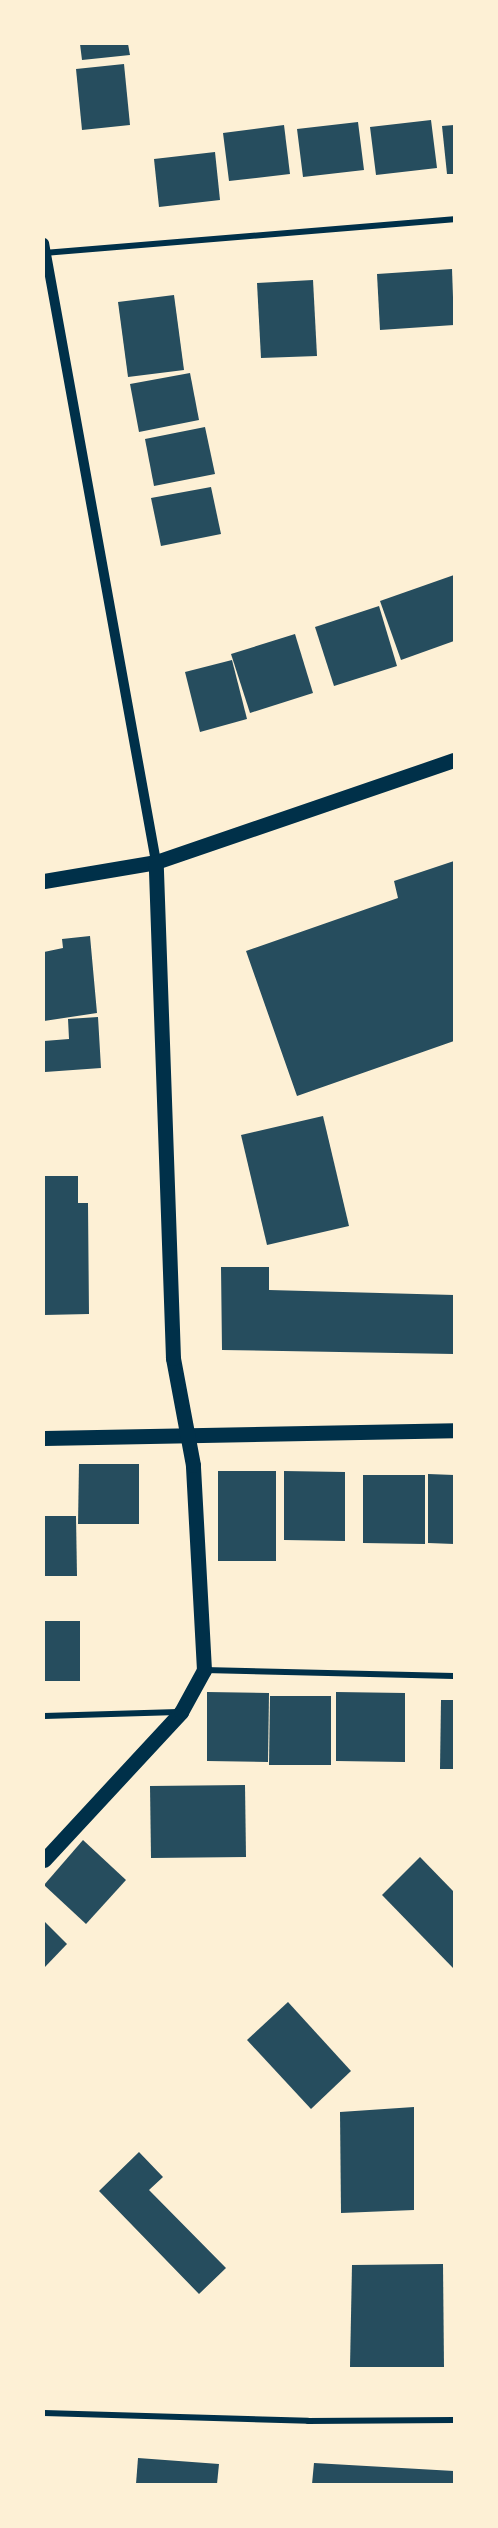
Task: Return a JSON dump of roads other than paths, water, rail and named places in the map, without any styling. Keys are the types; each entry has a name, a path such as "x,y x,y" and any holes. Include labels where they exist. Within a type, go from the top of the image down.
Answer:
{"main road":[{"path":"44,881 156,862 454,760"},
{"path":"44,1860 181,1712 204,1670 194,1465 173,1358 156,862"},
{"path":"44,1438 454,1430"}],"street":[{"path":"156,862 44,250 454,219"},
{"path":"204,1670 454,1676"},
{"path":"44,1716 181,1712"},
{"path":"44,2414 308,2421 454,2420"}]}
